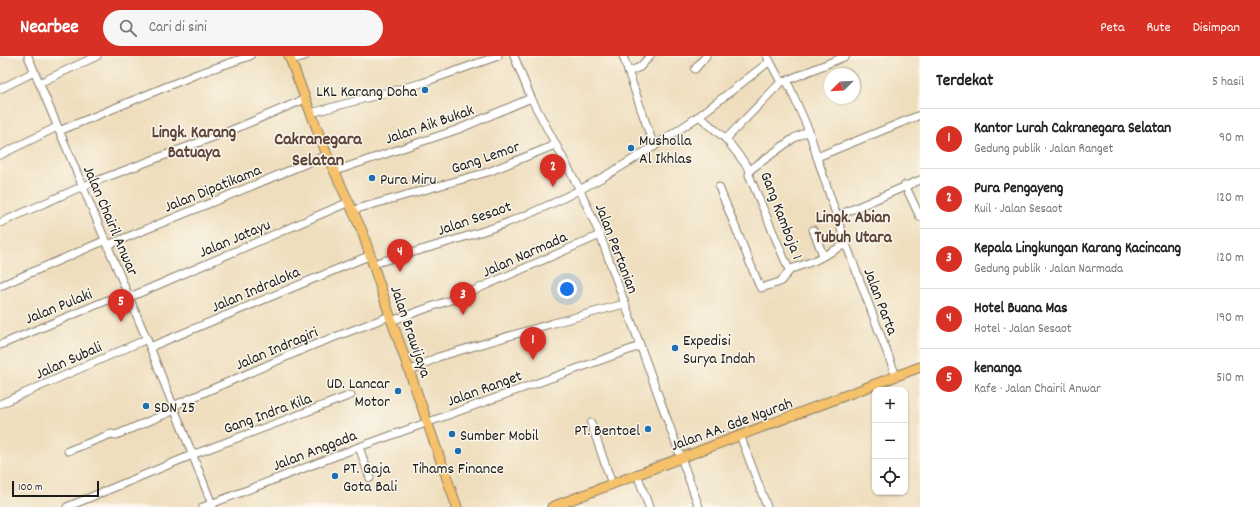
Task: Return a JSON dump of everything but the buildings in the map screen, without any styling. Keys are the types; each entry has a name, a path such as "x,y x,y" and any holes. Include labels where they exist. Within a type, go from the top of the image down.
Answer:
{"main road":[{"name":"Jalan Brawijaya","path":"290,58 327,155 351,206 372,260 458,507"},
{"name":"Jalan AA. Gde Ngurah","path":"552,507 920,367"}],"street":[{"name":"Jalan Chairil Anwar","path":"28,56 149,343 212,505"},
{"path":"39,83 97,56"},
{"path":"0,155 58,129 197,74 250,56"},
{"path":"290,58 305,56"},
{"path":"311,113 422,83 498,56"},
{"name":"Jalan Pertanian","path":"514,56 531,98 580,190 600,235 699,507"},
{"path":"623,56 654,147"},
{"path":"628,72 640,68 650,56"},
{"path":"695,69 706,56"},
{"path":"726,139 784,81 846,56"},
{"name":"Jalan Parta","path":"768,58 784,81 809,131 846,244 896,376"},
{"name":"Jalan Sesaot","path":"372,260 501,225 580,190 654,147 699,116 768,58"},
{"path":"0,89 34,72"},
{"name":"Jalan Aik Bukak","path":"335,171 479,122 531,98"},
{"path":"0,223 83,186 232,130 305,99"},
{"path":"818,157 920,115"},
{"path":"699,116 726,139 750,170 794,138 809,131"},
{"name":"Gang Lemor","path":"351,206 488,172 555,145"},
{"name":"Jalan Dipatikama","path":"0,286 327,155"},
{"name":"Gang Kamboja 1","path":"750,170 749,175 789,270"},
{"path":"836,214 920,180"},
{"path":"905,186 920,218"},
{"path":"719,187 758,285 761,288 780,282 789,270 823,256 846,244"},
{"name":"Jalan Jatayu","path":"128,294 351,206"},
{"path":"813,230 823,256"},
{"name":"Jalan Narmada","path":"391,318 459,297 600,235"},
{"name":"Jalan Indraloka","path":"149,343 372,260"},
{"name":"Jalan Pulaki","path":"0,345 128,294"},
{"path":"410,371 438,358 550,324 624,304"},
{"name":"Jalan Indragiri","path":"68,451 111,434 116,435 311,346 391,318"},
{"name":"Jalan Subali","path":"0,404 149,343"},
{"name":"Jalan Ranget","path":"428,422 640,346"},
{"name":"Gang Indra Kila","path":"67,507 192,455 351,395"},
{"name":"Jalan Anggada","path":"203,507 212,505 428,422"},
{"path":"591,424 612,484"},
{"path":"740,435 767,507"},
{"path":"360,447 370,478"},
{"path":"637,474 649,507"}],"place":[{"name":"LKL Karang Doha","path":"425,90"},
{"name":"Musholla Al Ikhlas","path":"631,148"},
{"name":"Pura Miru","path":"372,178"},
{"name":"Pura Pengayeng","path":"553,187"},
{"name":"Hotel Buana Mas","path":"400,272"},
{"name":"Kepala Lingkungan Karang Kacincang","path":"463,315"},
{"name":"kenanga","path":"121,322"},
{"name":"Expedisi Surya Indah","path":"675,348"},
{"name":"Kantor Lurah Cakranegara Selatan","path":"533,360"},
{"name":"UD. Lancar Motor","path":"398,391"},
{"name":"SDN 25","path":"146,406"},
{"name":"PT. Bentoel","path":"648,429"},
{"name":"Sumber Mobil","path":"452,434"},
{"name":"Tihams Finance","path":"458,451"},
{"name":"PT. Gaja Gota Bali","path":"335,476"}],"district":[{"name":"Lingk. Karang Batuaya","path":"194,141"},
{"name":"Cakranegara Selatan","path":"318,148"},
{"name":"Lingk. Abian Tubuh Utara","path":"853,226"}]}
